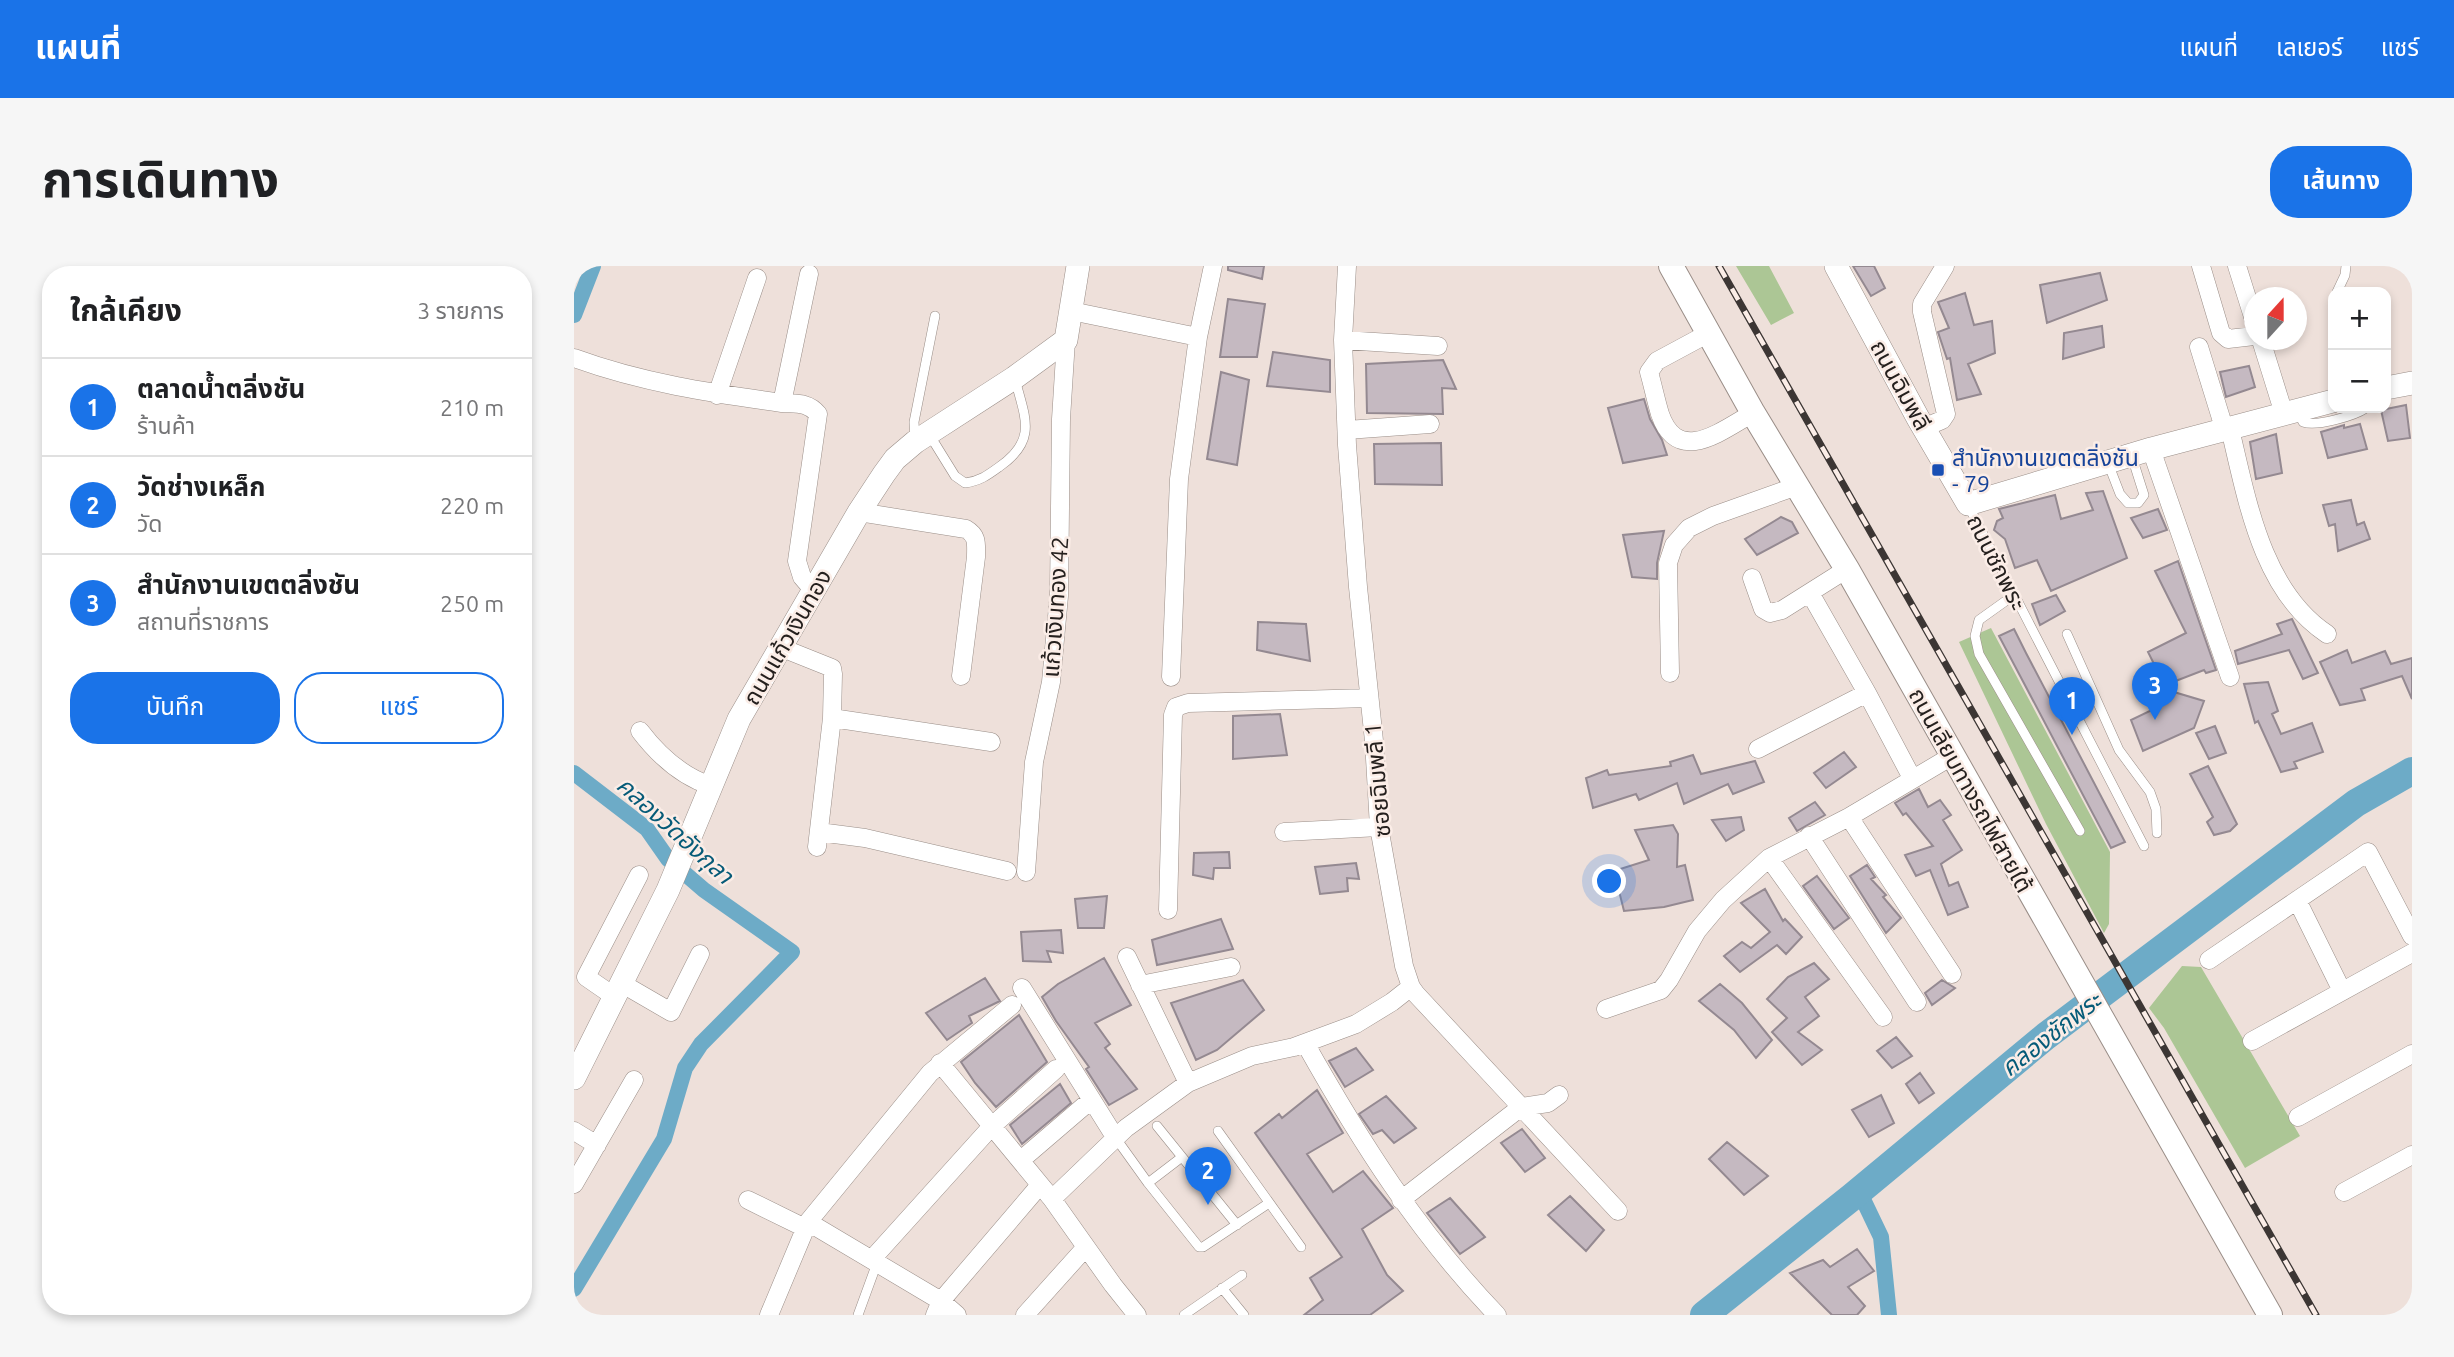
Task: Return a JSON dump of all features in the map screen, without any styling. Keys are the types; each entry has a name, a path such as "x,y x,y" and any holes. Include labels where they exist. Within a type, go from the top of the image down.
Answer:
{"main road":[{"name":"ถนนเลียบทางรถไฟสายใต้","path":"1671,266 1753,413 1847,569 2270,1315"}],"street":[{"path":"1066,340 1078,266"},
{"path":"1171,677 1179,479 1198,337 1213,266"},
{"name":"ซอยฉิมพลี 1","path":"1347,266 1343,340 1347,430 1379,827 1404,966 1411,987 1618,1211"},
{"name":"ถนนฉิมพลี","path":"1836,266 1923,428 1968,504"},
{"path":"1923,428 1942,420 1946,414 1922,312 1922,303 1945,266"},
{"path":"2201,266 2221,333 2228,339 2244,337"},
{"path":"2237,266 2244,287"},
{"path":"782,403 809,274"},
{"path":"718,395 757,278"},
{"path":"1070,311 1198,337"},
{"path":"1709,333 1667,355 1652,366 1649,372 1661,416 1671,435 1686,443 1701,440 1753,413"},
{"name":"ถนนแก้วเงินทอง","path":"574,1078 676,870 739,719 859,512 895,459 1066,340"},
{"name":"แก้วเงินทอง 42","path":"1026,872 1034,762 1051,682 1059,596 1061,419 1066,340"},
{"path":"1343,340 1438,346"},
{"path":"2199,347 2227,430 2251,516 2277,577 2295,607 2309,622 2327,634"},
{"path":"2265,350 2291,412"},
{"path":"574,359 638,379 718,395 810,406 818,414 797,561 802,577 814,591"},
{"path":"2391,387 2412,383"},
{"name":"ถนนชักพระ","path":"1968,504 2141,452 2328,402"},
{"path":"1347,430 1430,424"},
{"path":"2141,452 2230,677"},
{"path":"1671,673 1668,563 1674,545 1689,528 1713,516 1797,485"},
{"path":"859,512 966,528 972,532 977,541 961,676"},
{"path":"1752,578 1763,609 1770,613 1782,610 1847,569"},
{"path":"1810,593 1912,778"},
{"path":"782,648 832,668 832,718 818,840 865,838 1007,872"},
{"path":"1758,749 1867,693"},
{"path":"1168,910 1173,715 1176,707 1188,703 1369,698"},
{"path":"832,718 991,742"},
{"path":"640,730 652,747 671,765 711,786"},
{"path":"1606,1009 1661,990 1697,931 1723,900 1769,859 1849,817 1912,778 1953,759"},
{"path":"1849,817 1952,974"},
{"path":"1284,832 1379,827"},
{"path":"1810,836 1917,1002"},
{"path":"2208,960 2368,852 2412,936"},
{"path":"1769,859 1883,1017"},
{"path":"639,875 586,977 671,1012 700,954"},
{"path":"2297,900 2343,991"},
{"path":"2252,1041 2412,953"},
{"path":"1127,957 1188,1083"},
{"path":"1140,985 1231,967"},
{"path":"1052,1199 1115,1138 1188,1083 1251,1056 1305,1043 1356,1024 1411,987"},
{"path":"1023,988 1115,1138"},
{"path":"769,1315 806,1225 940,1063 1012,1004"},
{"path":"1305,1043 1362,1142 1401,1200 1465,1281 1497,1315"},
{"path":"2298,1117 2412,1054"},
{"path":"940,1063 1052,1199 1137,1315"},
{"path":"875,1261 992,1126 1056,1069"},
{"path":"574,1184 634,1080"},
{"path":"1401,1200 1521,1107 1548,1103 1559,1095"},
{"path":"1021,1160 1084,1106"},
{"path":"574,1131 597,1146"},
{"path":"2344,1192 2412,1155"},
{"path":"748,1200 806,1225 875,1261 944,1310 1040,1185"},
{"path":"1025,1315 1086,1247"}],"lane":[{"path":"2340,287 2346,275 2346,266"},
{"path":"935,316 914,422 922,438 955,476 965,483 978,481 1010,459 1025,439 1024,416 1014,377"},
{"path":"2291,412 2303,422 2312,425 2350,413"},
{"path":"2108,462 2120,494 2128,503 2138,503 2144,495 2141,452"},
{"name":"ถนนชักพระ","path":"1968,504 2144,846"},
{"path":"2014,595 1979,620 1975,636 1979,654 2080,831"},
{"path":"2067,634 2119,750 2150,793 2156,809 2157,833"},
{"path":"1157,1126 1237,1225"},
{"path":"1218,1131 1301,1247"},
{"path":"1115,1138 1199,1247 1203,1247 1269,1203"},
{"path":"1148,1184 1182,1157"},
{"path":"858,1315 875,1261"},
{"path":"1184,1315 1242,1275"},
{"path":"1222,1288 1244,1315"}],"green space":[{"path":"1736,266 1769,266 1794,313 1771,325"},
{"path":"1991,628 2110,852 2109,924 2104,933 2046,824 1959,642"},
{"path":"2182,966 2201,967 2300,1136 2245,1168 2164,1028 2149,1008"}],"building":[{"path":"1228,266 1264,266 1262,279 1228,270"},
{"path":"1853,266 1874,266 1885,288 1871,296"},
{"path":"2100,273 2107,300 2047,323 2040,285"},
{"path":"1965,293 1974,325 1992,321 1995,353 1968,364 1981,394 1957,400 1950,358 1947,359 1938,332 1949,328 1938,302"},
{"path":"1228,299 1265,304 1257,357 1220,357"},
{"path":"2102,326 2104,347 2063,359 2064,333"},
{"path":"1273,352 1330,360 1330,392 1267,386"},
{"path":"1443,360 1456,389 1442,388 1443,414 1367,413 1366,364"},
{"path":"2249,366 2255,387 2226,397 2220,372"},
{"path":"1221,372 1249,380 1237,465 1207,459"},
{"path":"1644,399 1667,455 1623,463 1608,408"},
{"path":"2406,405 2410,438 2388,441 2382,413 2391,413 2391,408"},
{"path":"2360,424 2367,449 2328,458 2321,432 2344,425 2344,428"},
{"path":"2276,434 2282,473 2256,479 2250,442"},
{"path":"1441,443 1442,485 1375,484 1374,444"},
{"path":"2103,491 2127,558 2051,591 2037,560 2015,568 2005,539 1994,530 1997,521 2003,518 1999,509 2055,495 2061,519 2093,510 2086,493"},
{"path":"2351,500 2357,525 2364,522 2370,539 2338,551 2335,524 2329,526 2323,505"},
{"path":"2158,509 2167,530 2143,538 2131,518"},
{"path":"1781,517 1792,522 1798,533 1757,555 1745,539"},
{"path":"1664,531 1657,563 1657,579 1632,577 1623,535"},
{"path":"2178,561 2216,670 2206,673 2204,670 2173,682 2173,685 2168,687 2174,692 2204,701 2194,728 2143,751 2131,720 2152,710 2143,682 2158,672 2148,652 2186,633 2155,571"},
{"path":"2056,595 2065,611 2040,625 2032,604"},
{"path":"2292,619 2318,673 2303,679 2289,650 2238,664 2235,651 2282,634 2277,624"},
{"path":"1258,622 1306,624 1310,661 1257,650"},
{"path":"2014,629 2125,842 2111,848 1999,636"},
{"path":"2347,650 2352,663 2385,651 2391,664 2412,658 2412,699 2402,676 2361,689 2365,700 2340,705 2320,662"},
{"path":"2268,682 2278,711 2272,714 2281,734 2312,723 2323,752 2294,762 2297,768 2281,772 2258,721 2255,723 2244,684"},
{"path":"1280,714 1287,755 1233,759 1233,716"},
{"path":"2215,726 2226,753 2209,759 2196,733"},
{"path":"1844,752 1856,767 1826,788 1814,773"},
{"path":"1693,755 1701,774 1755,761 1764,782 1733,794 1728,784 1684,804 1677,783 1639,800 1636,794 1593,808 1586,778 1607,770 1609,775 1671,766 1670,762"},
{"path":"2208,766 2237,824 2230,831 2214,835 2207,822 2213,817 2190,774"},
{"path":"1919,789 1928,807 1940,800 1951,815 1943,820 1962,850 1941,864 1949,886 1958,882 1968,907 1948,915 1930,870 1916,876 1905,855 1933,846 1895,803"},
{"path":"1815,802 1825,815 1797,831 1789,818"},
{"path":"1741,817 1744,830 1726,841 1712,820"},
{"path":"1673,825 1678,834 1677,867 1685,865 1693,900 1664,907 1624,911 1614,871 1649,860 1635,830"},
{"path":"1229,852 1230,868 1214,868 1213,879 1193,875 1194,853"},
{"path":"1356,863 1359,879 1347,878 1348,891 1320,894 1315,867"},
{"path":"1867,865 1875,877 1871,879 1886,895 1883,897 1901,918 1886,933 1850,876"},
{"path":"1817,876 1849,918 1834,929 1803,886"},
{"path":"1765,889 1783,921 1785,919 1802,937 1786,954 1777,945 1740,972 1724,956 1742,942 1751,948 1770,932 1741,903"},
{"path":"1107,896 1104,928 1078,928 1075,899"},
{"path":"1221,919 1233,949 1157,965 1152,940"},
{"path":"1061,930 1063,953 1047,951 1051,962 1023,961 1021,932"},
{"path":"1104,958 1131,1005 1095,1023 1110,1044 1105,1048 1137,1089 1109,1105 1086,1069 1089,1067 1042,997 1058,984"},
{"path":"1814,963 1829,979 1805,997 1819,1016 1798,1032 1822,1050 1802,1065 1772,1032 1787,1018 1767,999 1788,977"},
{"path":"985,978 1000,1001 969,1016 972,1023 947,1040 926,1013"},
{"path":"1243,980 1264,1010 1217,1050 1196,1060 1171,1003"},
{"path":"1942,980 1955,988 1932,1005 1925,993"},
{"path":"1720,984 1742,1003 1772,1040 1756,1058 1734,1030 1699,1001"},
{"path":"1019,1015 1047,1062 996,1107 961,1062"},
{"path":"1896,1037 1912,1056 1892,1068 1877,1051"},
{"path":"1356,1048 1373,1070 1345,1087 1329,1061"},
{"path":"1920,1073 1934,1093 1919,1103 1906,1084"},
{"path":"1060,1084 1071,1103 1022,1144 1010,1125"},
{"path":"1317,1090 1343,1133 1307,1154 1333,1192 1363,1171 1393,1208 1362,1229 1387,1275 1403,1291 1370,1315 1304,1315 1323,1300 1310,1278 1342,1257 1255,1133 1279,1114 1282,1118"},
{"path":"1881,1095 1894,1123 1869,1137 1852,1110"},
{"path":"1386,1096 1416,1128 1394,1143 1382,1130 1373,1134 1359,1114"},
{"path":"1522,1129 1545,1158 1525,1172 1501,1143"},
{"path":"1727,1142 1768,1176 1744,1195 1709,1159"},
{"path":"1570,1196 1604,1230 1586,1251 1548,1215"},
{"path":"1450,1198 1485,1237 1460,1254 1427,1213"},
{"path":"1857,1249 1874,1271 1848,1287 1865,1306 1857,1315 1832,1315 1790,1273 1823,1260 1830,1267"}],"waterway":[{"name":"คลองวัดอังกุลา","path":"574,315 593,266"},
{"name":"คลองชักพระ","path":"1704,1315 1852,1197 2046,1036 2356,803 2412,771"},
{"name":"คลองวัดอังกุลา","path":"574,773 647,829 668,859 704,890 792,952 701,1044 685,1068 664,1139 574,1289"},
{"path":"1859,1191 1881,1237 1889,1315"}],"railway":[{"path":"1719,266 2316,1315"}],"place":[{"name":"สำนักงานเขตตลิ่งชัน - 79","path":"1938,470"},
{"name":"สำนักงานเขตตลิ่งชัน","path":"2155,720"},
{"name":"ตลาดน้ำตลิ่งชัน","path":"2072,735"},
{"name":"วัดช่างเหล็ก","path":"1208,1205"}]}
